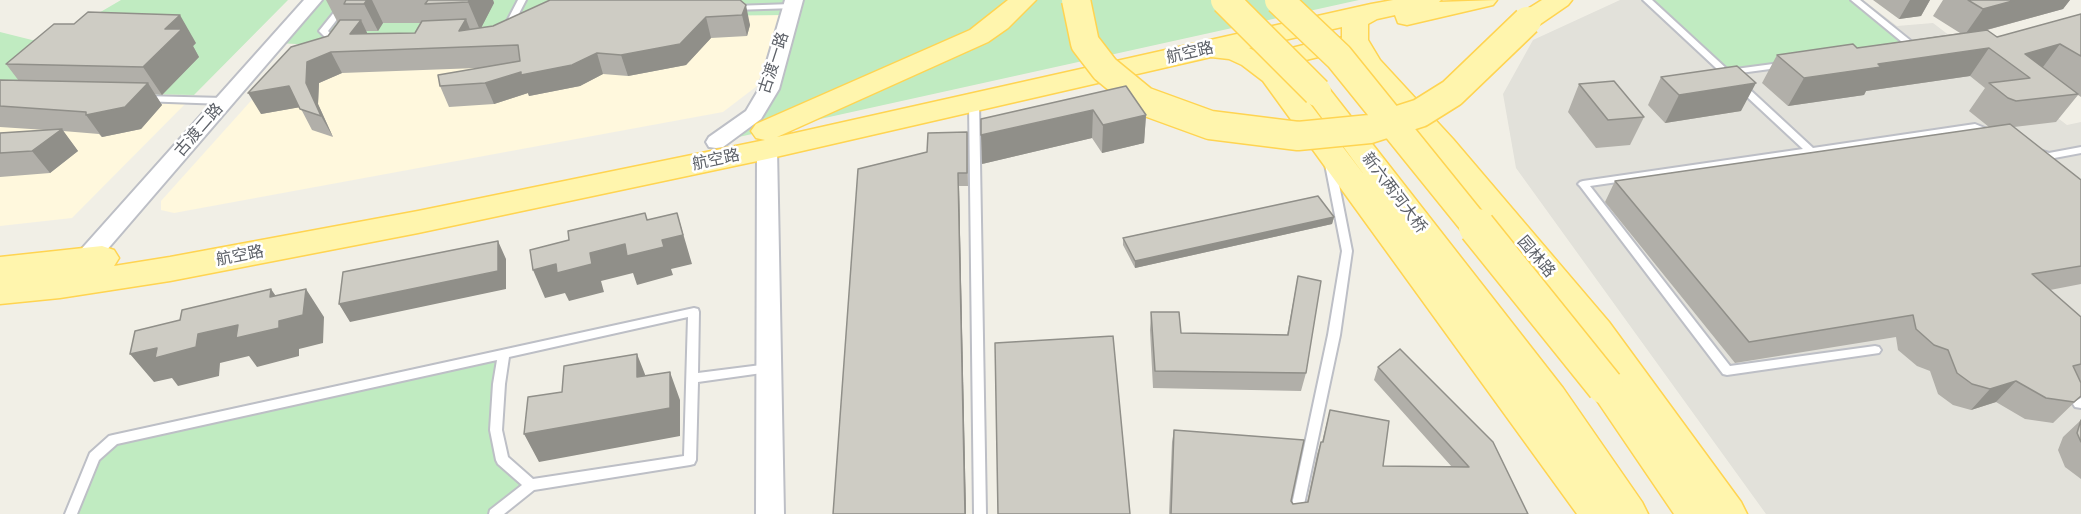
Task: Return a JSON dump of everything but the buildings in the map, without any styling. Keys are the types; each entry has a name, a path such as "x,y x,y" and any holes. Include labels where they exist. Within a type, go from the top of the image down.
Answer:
{"main road":[{"path":"767,140 951,49 999,22 1023,0"},
{"path":"1076,0 1084,44 1105,69 1144,101 1210,125 1298,136 1370,129 1420,113 1452,93 1527,21 1559,0"},
{"name":"新六两河大桥","path":"1225,0 1317,92 1550,398 1628,514"},
{"path":"1280,0 1339,57 1605,386 1697,514"},
{"name":"航空路","path":"0,269 178,247 423,203 716,142 767,140 975,102 1207,49 1361,25 1428,0"},
{"path":"1270,73 1270,64 1275,58 1335,45 1345,45 1361,25 1485,0"},
{"name":"航空路","path":"0,292 60,286 170,269 418,222 767,140 1307,5 1361,25"},
{"name":"园林路","path":"1361,25 1368,64 1442,146 1598,331 1727,514"},
{"path":"1207,49 1234,52 1252,59 1270,73 1600,514"}],"street":[{"name":"古渡二路","path":"85,260 313,0"},
{"name":"古渡一路","path":"716,142 754,114 769,89 793,3"},
{"path":"767,140 770,514"}],"lane":[{"path":"348,0 323,31 329,36 355,37"},
{"path":"518,23 504,28 522,0"},
{"path":"1647,0 1812,151"},
{"path":"1856,0 1913,47 1902,49"},
{"path":"722,9 793,3"},
{"path":"1725,72 1796,63"},
{"path":"132,99 224,101"},
{"path":"975,102 980,514"},
{"path":"1875,350 1727,371 1583,184 1975,128 1996,136"},
{"path":"1296,514 1334,335 1347,251 1326,147"},
{"path":"2027,148 2049,156 2081,150"},
{"path":"71,514 94,457 113,440 694,312 690,460 531,485 495,514"},
{"path":"504,354 496,429 502,460 531,485"},
{"path":"691,378 769,368"}],"shaded area":[{"path":"1620,0 1863,0 1897,26 1933,23 2067,125 2081,122 2081,514 1766,514 1516,168 1503,94 1533,40"},
{"path":"780,15 757,86 723,112 174,213 161,210 161,201 302,44 567,17"},
{"path":"19,92 194,95 72,218 0,226 0,95"}],"green space":[{"path":"121,0 288,0 194,95 19,92 0,95 0,32 32,40 56,38"},
{"path":"313,0 1359,0 716,142 754,114 789,15 567,17 337,46 276,43"},
{"path":"1647,0 1855,0 1913,47 1725,72"},
{"path":"504,354 499,384 502,460 531,485 495,514 71,514 94,457 113,440"}]}
